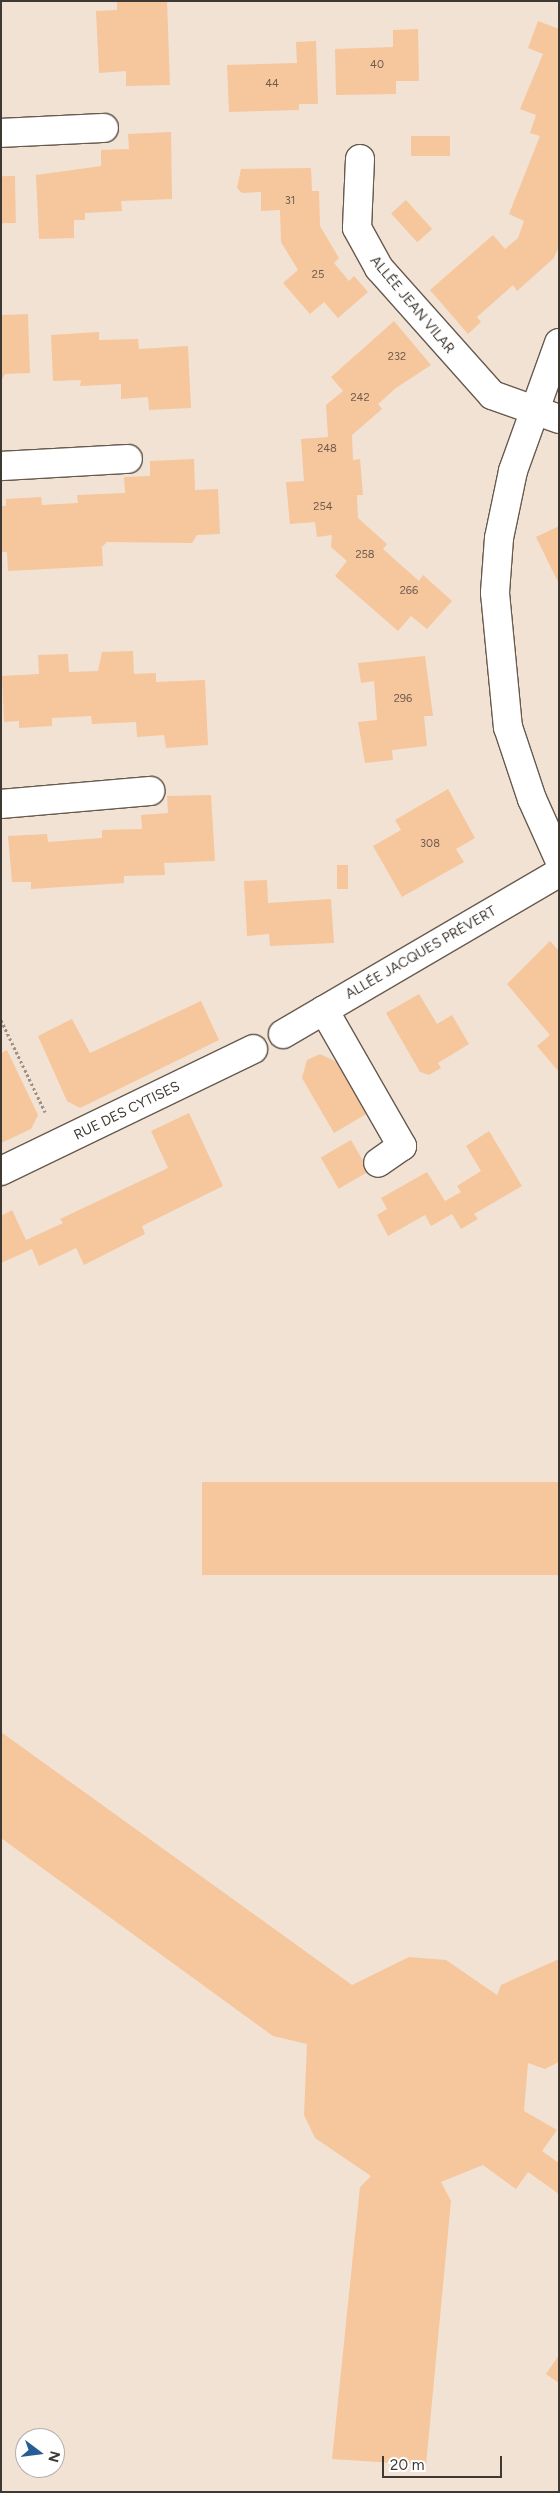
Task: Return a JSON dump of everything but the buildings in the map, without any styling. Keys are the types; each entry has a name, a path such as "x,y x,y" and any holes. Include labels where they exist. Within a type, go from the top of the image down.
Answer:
{"street":[{"path":"1,133 104,128"},
{"name":"ALLÉE JEAN VILAR","path":"360,160 357,228 365,248 492,395 532,411 559,419"},
{"path":"559,343 532,411 499,538 495,624 508,727 532,799 559,859"},
{"path":"1,466 128,459"},
{"path":"1,804 150,791"},
{"name":"ALLÉE JACQUES PRÉVERT","path":"283,1034 559,873"},
{"path":"324,1010 402,1146 378,1163"},
{"name":"RUE DES CYTISES","path":"1,1171 252,1049"}],"path":[{"path":"1,1020 60,1143"}]}
